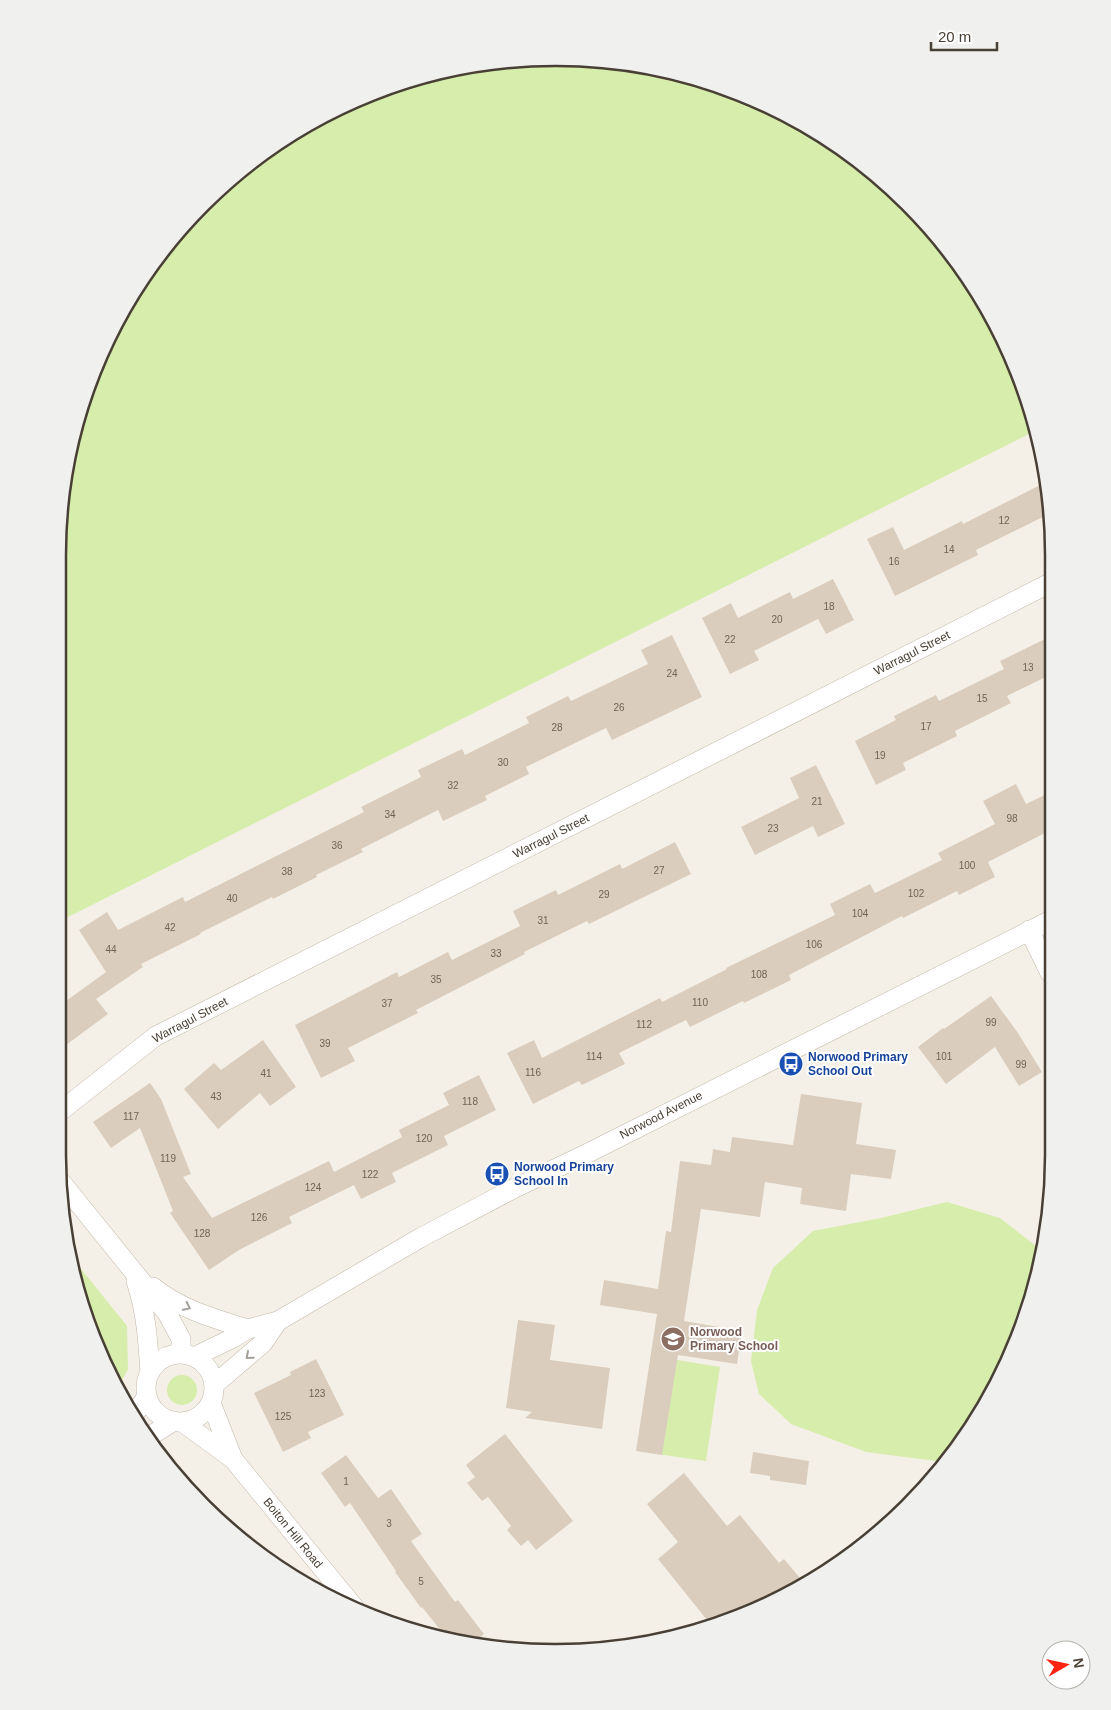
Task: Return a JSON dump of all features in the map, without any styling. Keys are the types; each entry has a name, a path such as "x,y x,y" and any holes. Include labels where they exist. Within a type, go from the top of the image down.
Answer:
{"street":[{"name":"Warragul Street","path":"66,1107 156,1036 1045,586"},
{"name":"Norwood Avenue","path":"187,1355 232,1338 248,1329 278,1322 420,1238 504,1193 1045,923"},
{"path":"1029,930 1045,963"},
{"path":"67,1188 167,1313 187,1355"},
{"path":"133,1270 164,1296 201,1314 248,1329"},
{"path":"133,1270 142,1300 148,1337 150,1373"},
{"name":"Norwood Avenue","path":"213,1394 263,1343 278,1322"},
{"path":"155,1434 178,1422 198,1417 206,1411 213,1394 208,1368 187,1355 171,1355 163,1359 155,1365 146,1384 147,1396 157,1412 165,1418 178,1422"},
{"name":"Boiton Hill Road","path":"213,1394 233,1459"},
{"path":"138,1409 147,1396"},
{"name":"Boiton Hill Road","path":"178,1422 233,1459 345,1596"}],"green space":[{"path":"556,66 619,70 682,83 743,103 800,132 853,167 878,188 923,233 962,284 994,339 1008,368 1029,434 66,918 67,524 76,460 92,398 103,368 132,311 167,258 188,233 233,188 258,167 311,132 339,117 368,103 429,83 492,70 524,67"},
{"path":"947,1202 1000,1218 1036,1246 1028,1281 1008,1342 979,1399 937,1461 866,1452 791,1424 759,1394 751,1361 757,1310 773,1268 813,1231 881,1218"},
{"path":"80,1267 127,1326 128,1369 122,1380 103,1342 92,1312"},
{"path":"671,1359 720,1367 706,1461 657,1454"},
{"path":"182,1375 192,1380 197,1390 192,1400 182,1405 172,1400 167,1390 172,1380"}],"building":[{"path":"1040,485 1043,517 976,550 978,555 895,596 867,539 893,527 904,550 962,521 963,524"},
{"path":"833,579 854,620 826,634 818,619 754,651 759,660 730,674 702,618 731,603 738,618 790,592 793,599"},
{"path":"672,635 702,697 612,740 606,728 526,767 529,774 485,796 487,800 443,821 438,810 361,849 363,852 316,875 317,877 273,899 272,897 141,964 143,967 96,999 108,1014 66,1045 66,1001 106,972 79,930 107,912 118,930 183,897 185,902 364,812 361,807 421,777 418,770 462,749 465,755 529,723 526,717 568,696 571,701 648,664 641,650"},
{"path":"1045,639 1045,677 1007,696 1011,703 955,731 957,736 903,763 906,770 876,785 855,741 896,720 894,716 936,695 939,701 1004,669 1000,661"},
{"path":"816,765 845,824 818,837 813,826 755,855 741,827 799,798 790,778"},
{"path":"1016,784 1026,804 1045,795 1045,833 988,862 995,877 959,895 957,891 903,918 902,916 789,975 791,980 744,1003 743,1001 690,1027 686,1020 619,1053 625,1064 582,1085 579,1081 533,1104 507,1053 534,1040 542,1058 660,998 662,1002 726,968 835,915 830,904 870,884 875,893 942,860 938,853 995,824 983,801"},
{"path":"675,842 691,874 589,924 587,921 524,952 525,954 416,1010 418,1013 348,1048 355,1061 321,1078 295,1025 397,972 399,977 448,952 452,960 520,926 513,911 556,890 558,895 620,864 622,869"},
{"path":"991,996 1018,1033 1042,1072 1019,1086 995,1047 946,1084 918,1047"},
{"path":"263,1040 296,1087 270,1106 260,1093 218,1129 184,1089 214,1063 221,1070"},
{"path":"479,1075 496,1110 444,1136 448,1145 392,1173 396,1182 361,1199 354,1185 289,1217 292,1223 239,1250 209,1270 170,1213 173,1211 140,1128 111,1148 93,1122 150,1083 161,1099 191,1174 183,1177 212,1218 329,1161 334,1172 402,1137 399,1130 449,1105 443,1093"},
{"path":"801,1094 862,1103 856,1144 896,1150 891,1179 851,1174 846,1211 800,1204 802,1188 765,1182 760,1217 701,1209 684,1321 742,1331 737,1364 678,1355 662,1455 636,1451 657,1314 600,1305 604,1280 658,1289 666,1231 671,1232 680,1161 711,1165 713,1149 730,1152 732,1137 793,1145"},
{"path":"518,1320 555,1325 550,1360 610,1368 602,1429 525,1418 532,1412 506,1408"},
{"path":"316,1359 344,1415 308,1432 311,1438 283,1452 254,1393 291,1375 290,1372"},
{"path":"505,1434 573,1521 536,1550 528,1540 521,1546 507,1530 511,1526 488,1497 482,1501 467,1483 475,1477 466,1465"},
{"path":"753,1452 809,1461 806,1485 770,1480 770,1476 750,1473"},
{"path":"346,1455 378,1498 391,1489 422,1534 411,1541 455,1602 458,1600 484,1634 479,1638 440,1629 421,1608 395,1572 350,1503 345,1507 321,1473"},
{"path":"684,1473 727,1526 740,1515 779,1563 784,1559 800,1578 743,1607 707,1620 658,1559 678,1542 647,1504"}],"place":[{"name":"Norwood Primary School Out","path":"791,1064"},
{"name":"Norwood Primary School In","path":"497,1174"},
{"name":"Norwood Primary School","path":"673,1339"}]}
